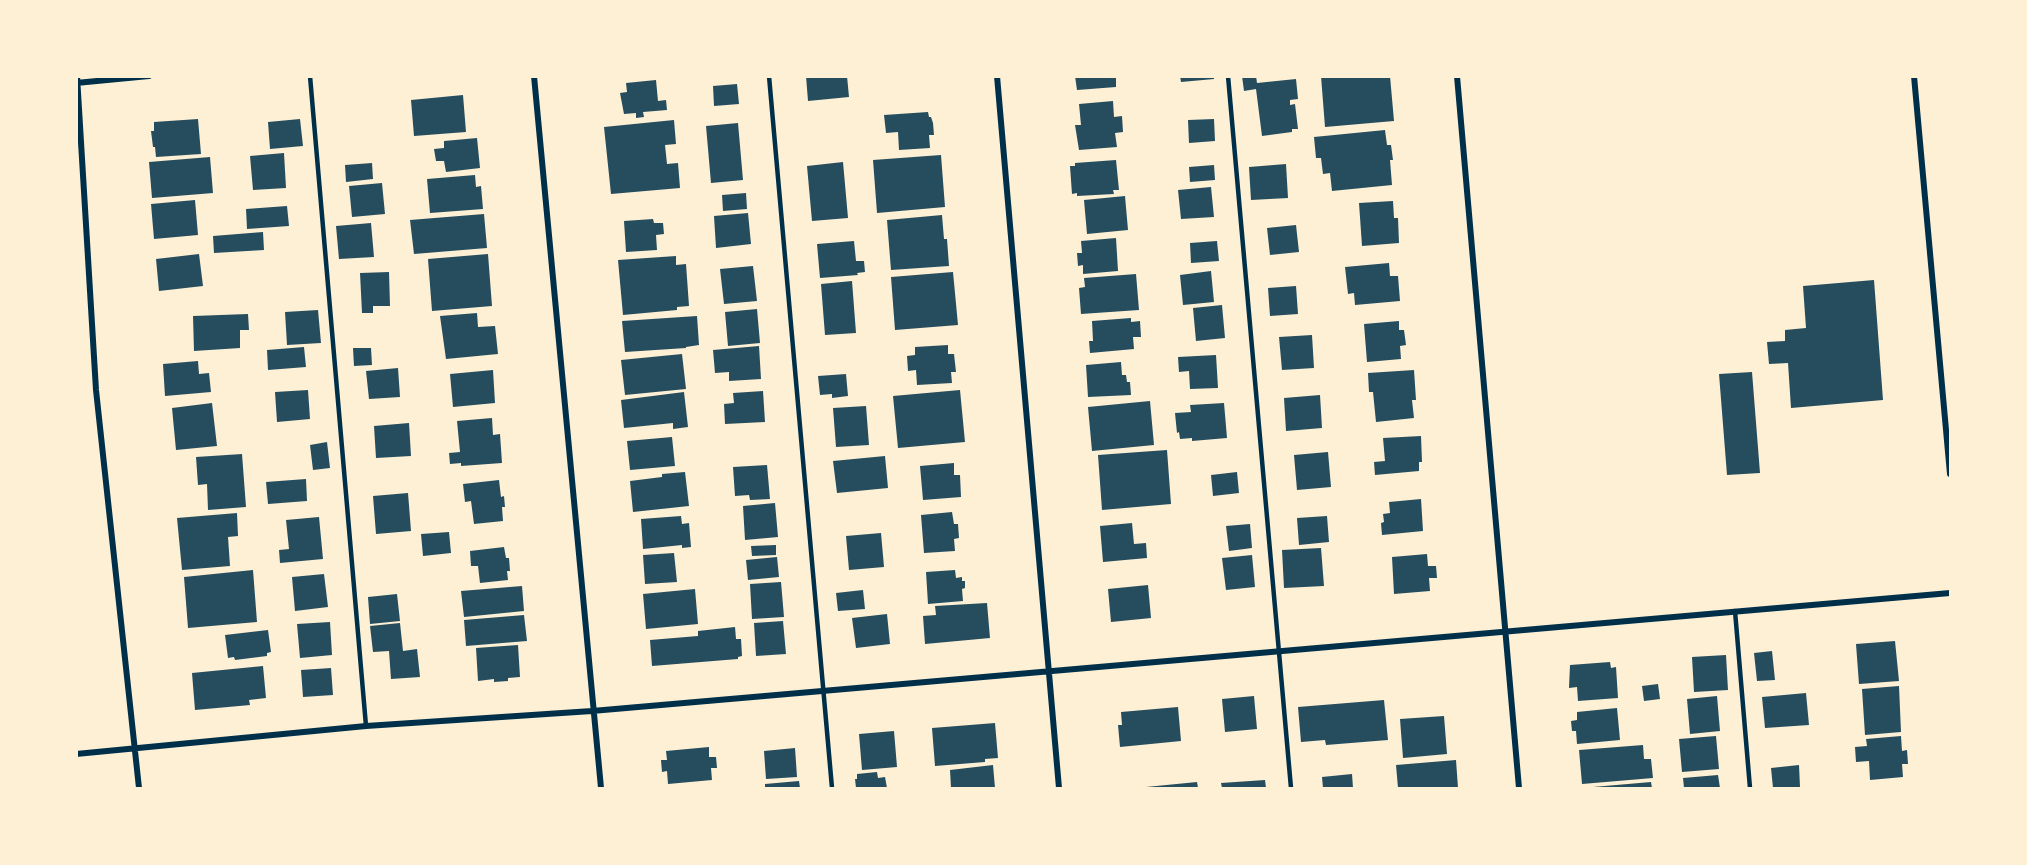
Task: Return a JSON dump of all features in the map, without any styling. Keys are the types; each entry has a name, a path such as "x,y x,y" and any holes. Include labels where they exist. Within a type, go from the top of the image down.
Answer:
{"street":[{"path":"76,76 96,390 139,789"},
{"path":"77,83 149,76"},
{"path":"534,76 601,789"},
{"path":"997,76 1059,789"},
{"path":"1457,76 1519,789"},
{"path":"1914,76 1950,474"},
{"path":"76,754 366,726 592,711 1950,593"}],"lane":[{"path":"310,76 366,726"},
{"path":"769,76 832,789"},
{"path":"1228,76 1291,789"},
{"path":"1735,612 1750,789"}],"building":[{"path":"806,76 847,76 849,97 808,101"},
{"path":"1075,76 1116,76 1116,87 1077,90"},
{"path":"1180,76 1214,76 1214,79 1181,82"},
{"path":"1242,76 1256,76 1257,83 1296,79 1298,99 1290,100 1290,105 1295,104 1298,129 1262,136 1256,89 1244,91"},
{"path":"1321,76 1390,76 1394,121 1325,127"},
{"path":"656,80 658,101 666,100 667,110 643,112 644,117 636,118 636,113 624,114 620,93 627,92 626,83"},
{"path":"737,84 739,104 714,106 713,86"},
{"path":"463,95 466,132 414,136 411,100"},
{"path":"1113,101 1114,117 1122,116 1123,132 1115,133 1117,147 1079,150 1075,125 1081,125 1079,104"},
{"path":"928,112 933,123 934,135 929,135 930,148 899,150 898,132 886,133 884,115"},
{"path":"198,119 201,154 156,157 151,131 154,131 154,122"},
{"path":"300,119 303,146 270,149 268,122"},
{"path":"1214,119 1215,141 1189,143 1188,120"},
{"path":"674,120 676,144 665,145 667,164 678,163 680,188 611,194 604,127"},
{"path":"738,123 743,180 711,183 706,126"},
{"path":"1385,130 1387,145 1391,145 1393,160 1390,160 1392,185 1332,191 1330,173 1323,174 1321,158 1316,158 1314,137"},
{"path":"477,138 480,168 446,172 444,161 436,161 434,149 444,148 444,141"},
{"path":"284,153 286,188 253,190 250,156"},
{"path":"941,155 945,207 877,213 873,160"},
{"path":"210,157 213,193 152,198 149,162"},
{"path":"1116,160 1119,190 1113,190 1114,194 1077,196 1077,193 1072,194 1070,166 1075,166 1075,163"},
{"path":"843,162 848,218 812,221 807,166"},
{"path":"372,163 373,179 346,182 345,165"},
{"path":"1286,164 1288,198 1251,200 1249,167"},
{"path":"1214,165 1215,180 1190,182 1189,167"},
{"path":"475,175 476,187 481,186 483,209 430,213 427,179"},
{"path":"382,183 385,214 352,217 349,186"},
{"path":"1211,187 1214,217 1181,219 1178,190"},
{"path":"746,193 747,209 723,211 722,195"},
{"path":"1125,196 1128,230 1087,234 1084,200"},
{"path":"195,200 198,235 154,239 151,204"},
{"path":"1393,201 1394,218 1398,218 1399,243 1362,246 1359,203"},
{"path":"287,206 289,226 247,229 246,209"},
{"path":"748,213 751,244 716,248 714,216"},
{"path":"484,214 487,248 414,254 410,220"},
{"path":"942,215 949,266 891,270 887,220"},
{"path":"653,219 654,223 663,223 664,234 656,235 657,250 626,252 624,221"},
{"path":"371,223 374,257 339,259 336,226"},
{"path":"1296,225 1299,252 1270,255 1267,228"},
{"path":"263,232 264,250 214,253 213,236"},
{"path":"1116,238 1118,271 1083,274 1083,265 1078,266 1077,253 1082,253 1081,241"},
{"path":"854,241 856,261 864,261 865,272 857,273 858,275 820,278 817,244"},
{"path":"1217,241 1219,261 1191,263 1190,243"},
{"path":"199,254 203,286 159,291 156,259"},
{"path":"488,254 492,306 432,311 428,259"},
{"path":"676,256 676,265 686,264 689,306 677,307 677,310 623,315 618,260"},
{"path":"1389,263 1390,276 1398,276 1400,301 1355,305 1354,293 1348,294 1345,267"},
{"path":"753,266 757,301 724,304 720,269"},
{"path":"1211,271 1214,302 1183,305 1180,275"},
{"path":"389,272 390,306 373,306 373,313 362,313 360,273"},
{"path":"953,272 958,325 895,330 891,277"},
{"path":"1136,274 1139,310 1081,314 1079,288 1085,287 1084,278"},
{"path":"1874,280 1883,400 1791,408 1788,363 1769,364 1767,342 1785,341 1785,330 1806,328 1803,286"},
{"path":"852,281 856,333 825,335 821,284"},
{"path":"1296,286 1298,314 1270,316 1268,288"},
{"path":"1222,305 1225,338 1196,341 1193,308"},
{"path":"757,309 760,343 728,346 725,312"},
{"path":"318,310 321,343 287,345 285,312"},
{"path":"477,313 478,327 495,326 498,354 446,359 440,316"},
{"path":"248,314 249,330 240,330 240,348 194,351 193,316"},
{"path":"697,316 699,345 625,352 622,321"},
{"path":"1131,318 1131,322 1140,321 1141,337 1133,337 1134,349 1090,353 1089,341 1093,341 1092,321"},
{"path":"1399,321 1399,330 1404,330 1406,345 1400,346 1401,359 1367,362 1364,324"},
{"path":"1312,335 1314,368 1282,370 1279,337"},
{"path":"948,345 948,354 954,354 956,372 951,372 952,383 917,385 916,370 908,371 907,356 915,355 915,347"},
{"path":"759,346 761,379 729,381 729,372 715,373 713,350"},
{"path":"304,347 306,367 268,370 267,350"},
{"path":"353,348 371,348 372,365 354,366"},
{"path":"682,354 686,389 625,395 621,360"},
{"path":"1216,355 1218,388 1190,389 1189,371 1179,372 1178,357"},
{"path":"198,361 199,374 209,373 211,392 165,396 163,364"},
{"path":"1121,362 1122,375 1126,375 1127,382 1130,382 1131,395 1088,397 1086,365"},
{"path":"398,368 400,397 369,399 366,371"},
{"path":"493,370 495,403 453,407 450,374"},
{"path":"1414,370 1416,400 1412,400 1414,418 1376,422 1373,392 1369,392 1368,373"},
{"path":"1752,372 1760,473 1727,475 1719,374"},
{"path":"846,374 848,396 832,398 832,394 820,395 818,376"},
{"path":"308,390 310,419 277,422 275,392"},
{"path":"960,390 965,442 898,448 893,396"},
{"path":"763,391 765,422 725,424 724,404 734,403 733,393"},
{"path":"684,392 688,427 673,429 673,423 624,428 621,400"},
{"path":"1320,395 1322,428 1286,431 1284,398"},
{"path":"1150,401 1154,445 1092,451 1088,407"},
{"path":"212,403 217,446 176,450 172,408"},
{"path":"1224,403 1227,438 1192,441 1192,438 1180,439 1179,432 1177,433 1175,413 1191,412 1190,405"},
{"path":"866,406 869,445 836,447 833,408"},
{"path":"492,418 493,435 500,434 502,463 461,466 461,463 450,464 449,453 460,452 457,421"},
{"path":"409,423 411,456 376,458 374,426"},
{"path":"1421,436 1422,462 1419,462 1419,471 1375,475 1374,462 1385,461 1383,438"},
{"path":"672,437 675,466 630,470 627,441"},
{"path":"327,442 330,468 313,470 310,445"},
{"path":"1167,450 1171,504 1102,510 1098,455"},
{"path":"1328,452 1331,487 1297,490 1294,455"},
{"path":"242,454 246,507 208,510 207,484 198,485 196,457"},
{"path":"885,456 888,488 837,493 833,461"},
{"path":"954,463 954,475 960,475 961,497 923,500 920,466"},
{"path":"767,465 770,499 750,500 749,495 735,496 733,467"},
{"path":"685,472 689,506 633,512 630,481"},
{"path":"1237,472 1239,493 1213,496 1211,475"},
{"path":"306,479 307,501 268,504 266,482"},
{"path":"499,480 501,497 504,496 503,521 474,524 471,501 465,502 463,484"},
{"path":"408,493 411,531 376,534 373,496"},
{"path":"1421,499 1423,531 1382,535 1381,523 1384,522 1383,514 1390,513 1389,502"},
{"path":"775,503 778,537 745,540 743,506"},
{"path":"952,512 954,524 958,524 959,538 954,539 955,551 924,553 921,515"},
{"path":"237,513 238,536 228,537 230,566 182,570 177,518"},
{"path":"681,516 682,524 689,523 691,547 682,548 682,545 643,549 641,519"},
{"path":"1327,516 1329,542 1299,545 1297,518"},
{"path":"319,517 323,559 280,563 279,550 289,549 286,520"},
{"path":"1132,523 1134,544 1146,543 1147,558 1103,562 1100,526"},
{"path":"1250,524 1252,548 1229,551 1226,526"},
{"path":"449,532 451,553 423,556 421,534"},
{"path":"881,533 884,567 849,570 846,536"},
{"path":"776,545 776,555 752,556 751,546"},
{"path":"504,547 506,558 509,558 508,580 480,583 478,566 471,566 470,551"},
{"path":"1321,548 1324,586 1284,588 1282,550"},
{"path":"674,553 677,582 645,584 643,555"},
{"path":"1427,554 1428,566 1436,566 1437,578 1429,578 1430,591 1394,594 1392,557"},
{"path":"1252,555 1255,587 1226,590 1222,558"},
{"path":"777,557 779,577 748,580 746,560"},
{"path":"253,570 257,622 188,628 184,577"},
{"path":"955,570 956,578 962,577 962,581 965,581 965,588 962,589 963,601 928,604 926,572"},
{"path":"324,574 328,607 295,611 292,577"},
{"path":"781,582 784,617 752,619 750,584"},
{"path":"1148,585 1151,618 1111,622 1108,589"},
{"path":"522,586 524,611 464,617 461,591"},
{"path":"695,589 698,624 646,629 643,594"},
{"path":"863,590 865,609 838,611 836,593"},
{"path":"397,594 400,621 370,624 368,597"},
{"path":"987,603 990,638 925,644 923,616 936,615 935,606"},
{"path":"887,614 890,644 856,648 852,618"},
{"path":"524,615 527,641 466,646 464,620"},
{"path":"783,621 786,654 756,656 754,623"},
{"path":"330,622 332,655 300,658 297,624"},
{"path":"400,623 403,651 417,649 420,677 391,679 389,651 373,652 370,626"},
{"path":"735,627 736,639 741,639 742,656 738,659 652,666 650,640 698,636 698,631"},
{"path":"268,630 271,652 267,653 267,656 235,660 234,657 228,658 225,635"},
{"path":"1895,641 1899,681 1859,684 1856,644"},
{"path":"518,645 520,677 508,678 508,681 494,682 494,679 478,681 476,648"},
{"path":"1772,651 1775,680 1757,681 1754,653"},
{"path":"1726,655 1728,690 1694,692 1692,657"},
{"path":"1610,662 1611,668 1616,667 1618,698 1578,701 1577,687 1569,688 1570,665"},
{"path":"263,666 266,698 249,700 250,705 195,710 192,673"},
{"path":"331,668 333,695 303,697 301,670"},
{"path":"1658,684 1660,699 1644,701 1642,686"},
{"path":"1899,686 1901,732 1865,735 1862,689"},
{"path":"1806,693 1809,725 1765,728 1762,697"},
{"path":"1254,696 1257,729 1225,732 1222,699"},
{"path":"1717,696 1720,731 1690,734 1687,699"},
{"path":"1384,700 1388,740 1326,745 1325,740 1301,742 1298,707"},
{"path":"1178,707 1181,741 1120,747 1118,725 1122,725 1121,712"},
{"path":"1617,708 1620,740 1577,744 1576,731 1572,731 1571,721 1577,720 1577,712"},
{"path":"1444,716 1447,754 1403,758 1400,719"},
{"path":"995,723 998,758 985,759 985,762 935,766 932,728"},
{"path":"894,731 897,767 862,770 859,734"},
{"path":"1716,736 1719,769 1682,772 1679,739"},
{"path":"1901,736 1902,751 1907,750 1908,764 1902,764 1903,777 1870,780 1869,761 1856,762 1855,747 1867,746 1866,739"},
{"path":"1643,745 1644,759 1651,759 1653,778 1582,784 1579,750"},
{"path":"709,747 709,757 716,757 717,768 711,768 712,780 668,784 667,771 662,772 661,760 667,760 666,751"},
{"path":"795,748 797,777 766,779 764,751"},
{"path":"1456,760 1458,788 1398,788 1396,765"},
{"path":"993,765 995,788 951,788 950,770"},
{"path":"1799,765 1800,787 1773,788 1771,768"},
{"path":"877,772 878,778 885,777 887,788 856,788 857,774"},
{"path":"1352,774 1353,788 1323,788 1322,777"},
{"path":"1718,775 1720,788 1684,788 1683,778"},
{"path":"1265,780 1266,788 1222,788 1221,783"},
{"path":"799,781 800,788 765,788 765,784"},
{"path":"1197,782 1198,788 1146,788 1146,787"},
{"path":"1651,782 1652,788 1593,788 1593,787"}]}
